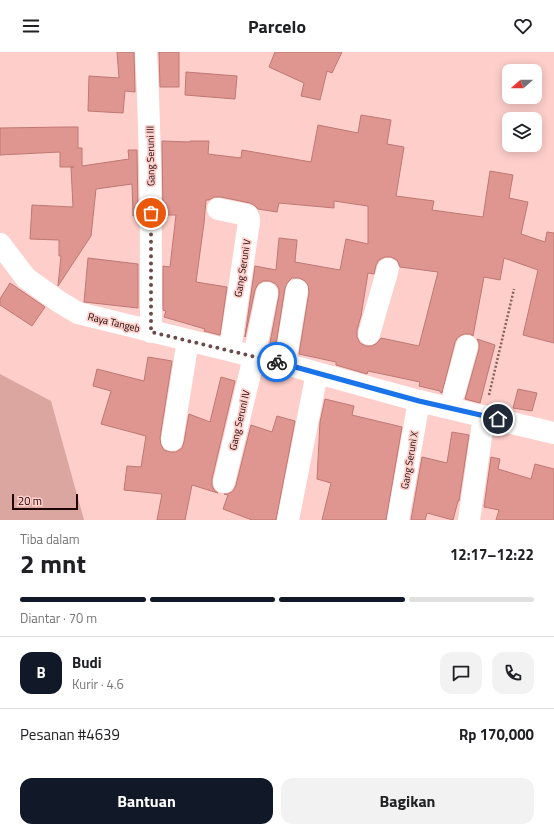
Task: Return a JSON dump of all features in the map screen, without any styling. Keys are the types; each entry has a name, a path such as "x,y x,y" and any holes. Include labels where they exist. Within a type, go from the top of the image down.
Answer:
{"street":[{"name":"Gang Seruni III","path":"146,52 149,112 151,332"},
{"name":"Gang Seruni V","path":"218,209 247,216 249,219 230,350"},
{"name":"Raya Tangeb","path":"0,244 26,278 58,301 78,313 317,372 419,401 554,433"},
{"path":"369,334 388,269"},
{"path":"285,364 297,290"},
{"name":"Gang SerunI IV","path":"224,482 254,357 267,293"},
{"path":"172,440 188,340"},
{"path":"454,393 467,346"},
{"path":"288,520 317,372"},
{"name":"Gang Seruni X","path":"398,520 419,401"},
{"path":"469,520 484,416"}],"path":[{"path":"484,416 514,289"}],"shaded area":[{"path":"0,374 51,401 84,520 0,520"}],"building":[{"path":"117,52 134,52 135,92 125,91 123,113 88,111 89,76 119,78"},
{"path":"159,52 179,52 179,87 160,87"},
{"path":"275,52 342,52 332,73 327,71 320,100 301,96 304,83 269,67"},
{"path":"186,72 237,76 235,99 185,95"},
{"path":"361,115 391,120 387,144 404,147 396,196 434,201 432,210 483,217 490,171 513,175 509,198 528,202 521,234 545,242 547,232 554,233 554,343 523,335 538,270 504,258 500,280 484,277 473,336 470,334 464,334 458,337 455,342 442,393 440,391 419,386 420,382 368,371 367,374 336,365 336,362 299,354 309,292 308,285 305,281 299,278 292,278 285,288 276,345 270,343 279,289 276,284 270,281 263,281 258,284 255,290 245,337 255,266 276,270 279,238 297,240 295,262 340,270 346,239 368,244 368,206 334,201 334,208 279,203 277,212 258,209 250,203 221,197 214,197 206,200 196,282 227,287 220,335 164,317 166,311 163,310 163,266 170,267 176,215 163,215 162,141 209,141 208,154 241,158 242,150 311,162 318,125 358,133","holes":["385,257 391,257 397,260 400,267 438,272 419,346 381,338 372,346 366,346 360,343 357,337 368,273 374,274 379,260"]},
{"path":"78,127 78,148 82,148 82,166 129,159 128,150 137,150 138,215 133,216 132,184 96,189 91,236 58,286 61,256 59,256 59,240 30,239 32,205 73,207 71,167 60,167 60,152 0,155 0,128"},
{"path":"88,258 138,264 138,308 84,302"},
{"path":"10,283 45,307 32,326 0,305 0,299"},
{"path":"477,339 495,345 480,403 465,399 479,349"},
{"path":"148,357 172,361 160,438 161,445 164,450 170,452 176,452 182,448 189,414 210,422 221,377 235,381 212,479 212,486 218,493 192,485 185,520 157,520 162,494 124,490 127,466 141,467 146,436 101,424 111,391 93,386 97,369 144,381"},
{"path":"518,389 537,393 532,411 513,408"},
{"path":"325,399 354,406 352,415 402,427 386,520 322,520 331,483 317,479 320,422"},
{"path":"277,416 295,421 276,520 252,520 223,509 228,495 224,494 228,494 233,491 236,485 251,425 272,432"},
{"path":"452,432 469,435 459,501 453,520 427,513 425,520 411,520 422,457 447,463"},
{"path":"491,457 500,459 498,469 531,479 535,464 554,469 554,520 496,520 499,510 484,507"}],"way so far":[{"path":"151,213 151,332 277,362"}],"route":[{"path":"277,362 419,401 498,419"}]}
